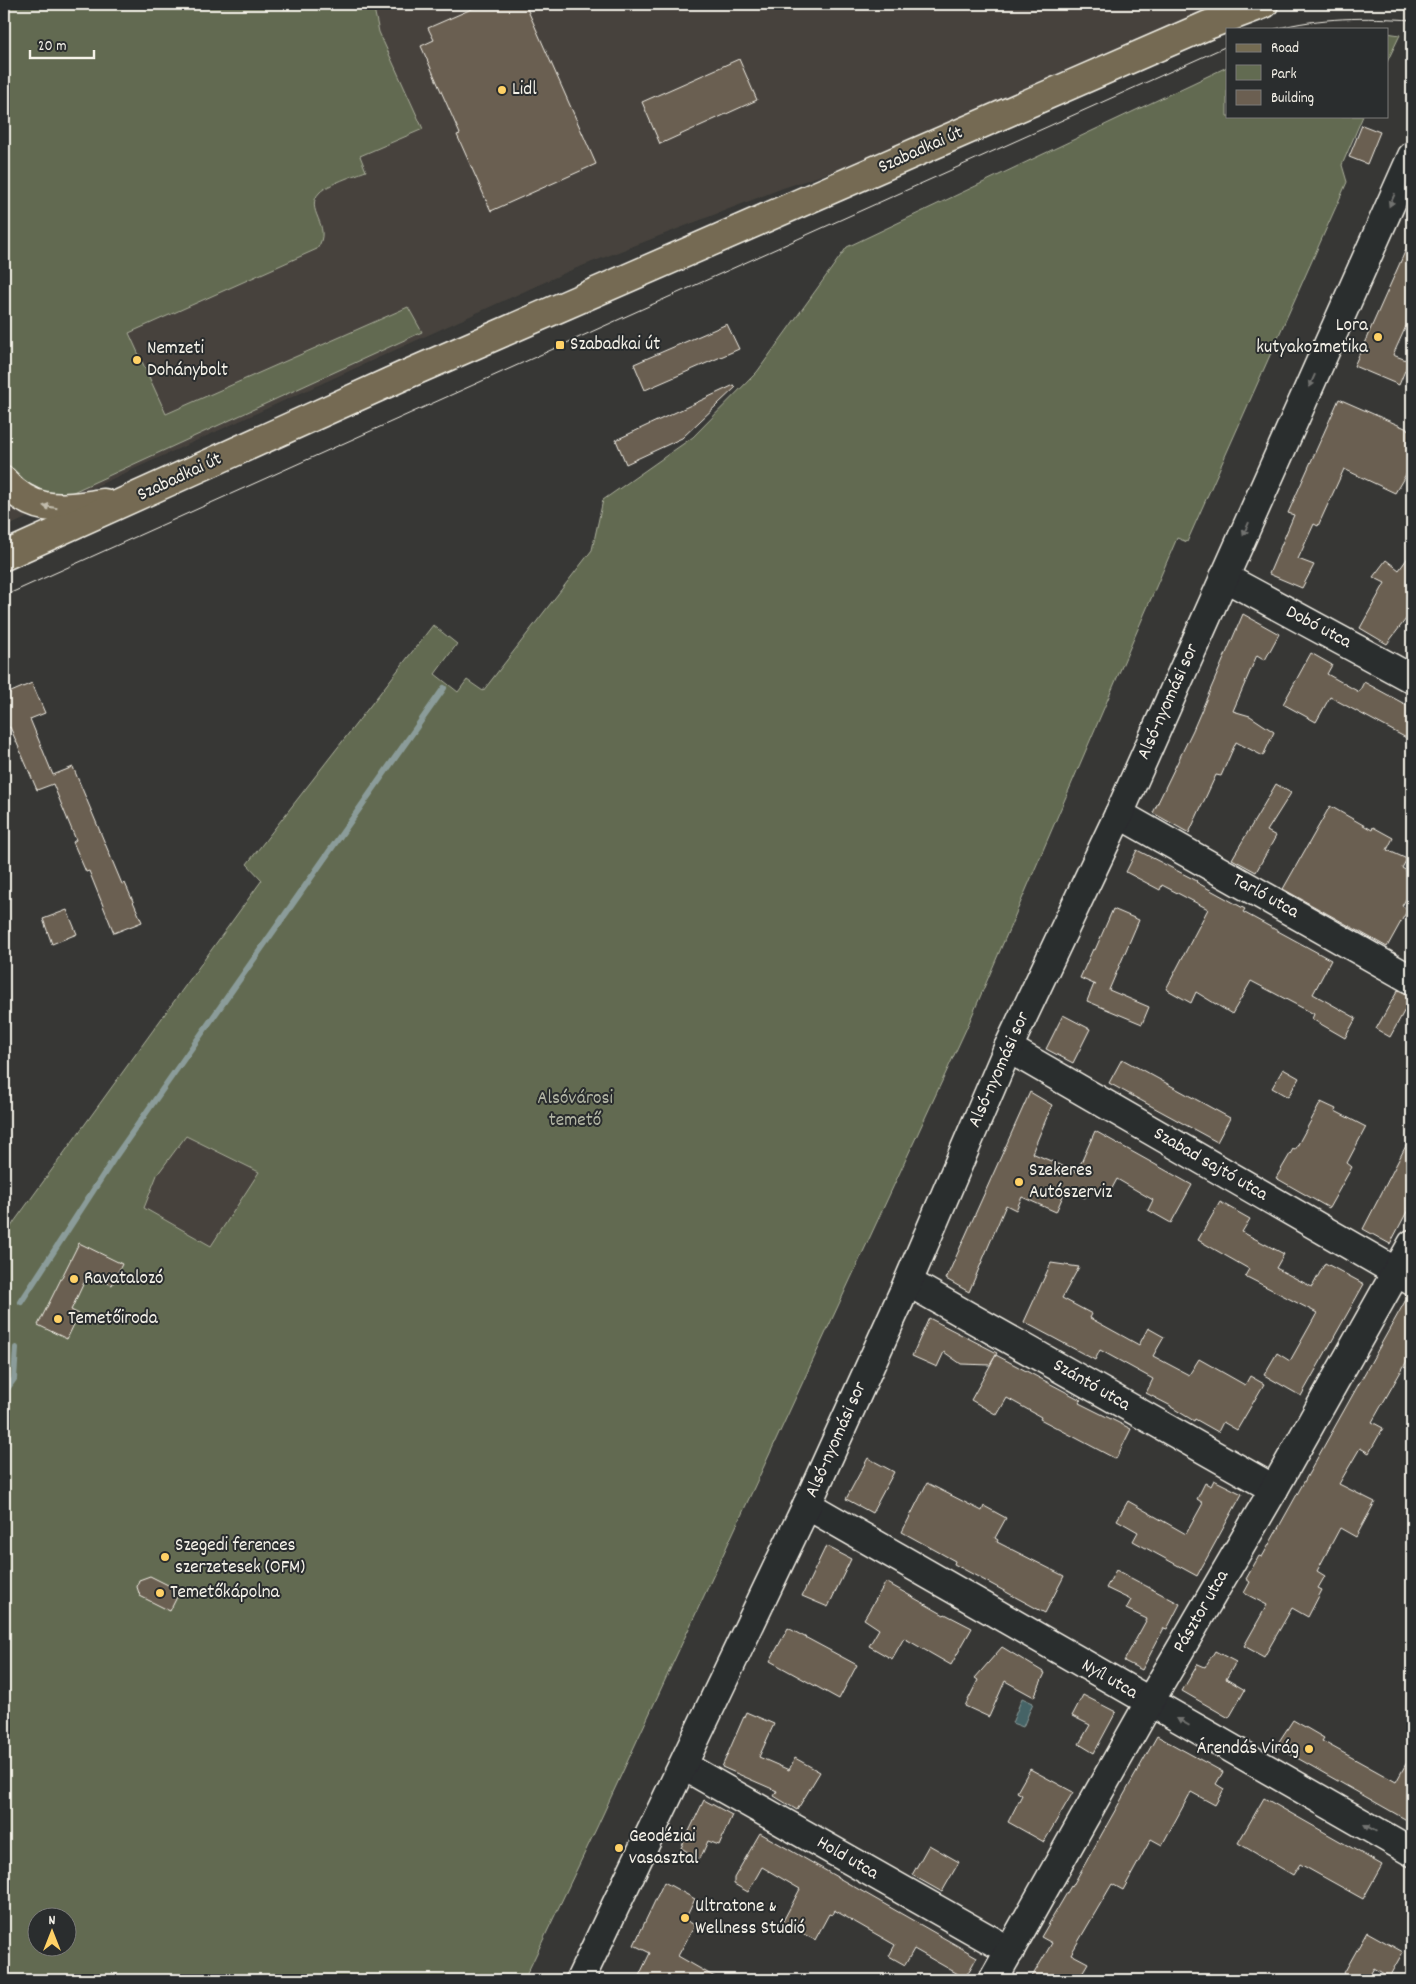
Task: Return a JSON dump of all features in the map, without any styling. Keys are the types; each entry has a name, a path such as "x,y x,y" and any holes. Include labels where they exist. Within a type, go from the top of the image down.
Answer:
{"main road":[{"name":"Szabadkai út","path":"4,556 133,500 403,376 1216,22 1264,4"},
{"path":"4,481 25,499 56,509 133,500"}],"street":[{"name":"Alsó-nyomási sor","path":"580,1980 808,1505 908,1282 1008,1048 1118,814 1412,156"},
{"name":"Dobó utca","path":"1224,577 1408,668"},
{"name":"Tarló utca","path":"1118,814 1412,980"},
{"name":"Szabad sajtó utca","path":"1008,1048 1404,1277"},
{"name":"Pásztor utca","path":"993,1980 1149,1703 1274,1490 1404,1277 1412,1244"},
{"name":"Szántó utca","path":"908,1282 1274,1490"},
{"name":"Nyíl utca","path":"808,1505 1149,1703 1412,1852"},
{"name":"Hold utca","path":"684,1766 1010,1951"}],"shaded area":[{"path":"4,4 1226,4 865,161 783,188 569,271 4,528"},
{"path":"186,1135 259,1172 211,1246 144,1208 157,1175"}],"green space":[{"path":"4,4 373,4 379,32 423,129 360,156 366,171 335,183 320,192 315,199 314,205 322,232 317,249 129,333 166,414 408,307 422,332 60,498 26,483 4,463"},
{"path":"1388,33 1400,35 1388,60"},
{"name":"Alsóvárosi temető","path":"1226,67 1226,118 1362,118 1342,165 1347,182 1187,542 1177,538 968,1025 598,1825 524,1980 4,1980 4,1239 14,1222 262,880 247,864 433,625 457,644 435,674 458,692 467,680 483,691 592,550 603,500 693,437 757,372 847,247","holes":["186,1136 259,1172 211,1246 144,1208 157,1175"]}],"water":[{"path":"1022,1698 1033,1703 1023,1727 1012,1723"}],"building":[{"name":"Lidl","path":"483,4 525,4 596,164 491,211 457,135 460,134 421,46 434,40 428,28"},
{"path":"739,59 757,100 660,144 642,102"},
{"path":"1362,125 1380,132 1367,164 1349,157"},
{"path":"1412,236 1412,313 1393,355 1409,361 1399,385 1354,366"},
{"path":"727,324 739,349 645,390 634,364"},
{"path":"734,385 736,387 682,438 626,464 616,440"},
{"path":"1339,399 1412,431 1412,464 1395,493 1344,469 1318,526 1314,524 1298,559 1314,565 1302,588 1269,574 1294,515 1288,513"},
{"path":"1412,552 1412,611 1387,644 1360,628 1385,583 1373,577 1386,560 1399,570"},
{"path":"1243,614 1279,634 1265,660 1257,655 1233,711 1250,716 1274,732 1263,756 1236,742 1221,776 1216,775 1189,833 1153,813 1193,730"},
{"path":"1311,653 1332,665 1327,674 1359,692 1364,682 1412,708 1412,741 1330,697 1316,722 1283,704"},
{"path":"32,683 45,713 30,719 53,775 73,767 122,884 125,883 142,922 114,933 89,871 86,872 73,842 76,840 53,784 37,790 10,727 4,730 4,695"},
{"path":"1276,784 1291,793 1267,831 1276,836 1256,872 1232,859"},
{"path":"1330,806 1372,830 1373,827 1393,838 1387,850 1407,859 1402,868 1412,874 1412,889 1402,906 1408,909 1387,947 1283,889"},
{"path":"1137,850 1197,881 1245,909 1243,912 1331,960 1313,994 1356,1018 1345,1038 1312,1019 1314,1014 1251,981 1232,1014 1196,992 1191,1003 1166,989 1208,909 1162,885 1160,890 1126,872"},
{"path":"1113,909 1139,920 1109,990 1149,1007 1142,1024 1087,1001 1094,984 1080,978"},
{"path":"67,910 77,934 52,944 43,919"},
{"path":"1398,990 1412,997 1390,1037 1376,1029"},
{"path":"1063,1015 1090,1029 1073,1063 1046,1049"},
{"path":"1122,1059 1230,1118 1217,1142 1109,1083"},
{"path":"1283,1069 1299,1078 1288,1097 1272,1088"},
{"path":"1030,1092 1052,1105 1032,1153 1077,1172 1095,1131 1192,1185 1171,1223 1148,1210 1153,1200 1117,1179 1109,1194 1092,1185 1085,1198 1066,1189 1056,1212 1022,1197 1016,1210 1006,1205 969,1292 946,1279"},
{"path":"1321,1102 1366,1127 1347,1163 1352,1167 1329,1208 1276,1178 1293,1149 1295,1150"},
{"path":"1412,1134 1412,1202 1390,1244 1363,1229"},
{"path":"1220,1202 1250,1219 1242,1232 1284,1254 1276,1268 1312,1287 1325,1263 1364,1284 1301,1396 1264,1375 1277,1353 1290,1361 1317,1313 1245,1276 1249,1269 1198,1240"},
{"name":"Ravatalozó","path":"79,1243 122,1264 112,1285 88,1274 71,1310 79,1314 67,1339 38,1325"},
{"path":"1051,1263 1079,1267 1062,1298 1092,1314 1090,1318 1139,1345 1148,1328 1164,1337 1153,1356 1189,1375 1199,1359 1245,1385 1250,1376 1264,1384 1237,1430 1223,1422 1218,1432 1195,1419 1194,1421 1146,1393 1153,1379 1100,1350 1095,1360 1024,1322"},
{"path":"1408,1296 1412,1297 1412,1352 1372,1422 1383,1428 1369,1453 1360,1448 1339,1484 1375,1502 1356,1537 1340,1528 1317,1571 1325,1576 1318,1588 1322,1590 1308,1617 1292,1608 1264,1657 1244,1646 1267,1605 1244,1593 1250,1582 1246,1579 1259,1556 1262,1557"},
{"path":"929,1318 997,1353 990,1365 961,1364 944,1352 937,1367 912,1356"},
{"path":"996,1355 1081,1400 1079,1403 1131,1429 1116,1459 1040,1419 1041,1417 1007,1398 997,1415 971,1400"},
{"path":"868,1458 894,1472 872,1513 846,1499"},
{"path":"1214,1480 1242,1494 1197,1576 1133,1541 1138,1532 1117,1520 1128,1501 1186,1534 1203,1503 1197,1499 1205,1483 1211,1486"},
{"path":"927,1483 982,1511 984,1506 1006,1518 995,1538 998,1540 997,1542 1064,1576 1045,1613 954,1564 955,1561 902,1532"},
{"path":"826,1546 851,1559 828,1607 802,1596"},
{"path":"1116,1570 1180,1604 1167,1629 1164,1628 1142,1670 1124,1661 1147,1619 1126,1609 1131,1600 1106,1588"},
{"name":"Temetőkápolna","path":"150,1576 180,1591 170,1611 140,1596 137,1587 139,1580"},
{"path":"886,1582 944,1615 972,1628 951,1665 904,1638 892,1659 869,1646 879,1629 864,1619"},
{"path":"788,1628 857,1665 839,1699 770,1661"},
{"path":"1002,1647 1045,1673 1034,1697 1005,1681 989,1717 965,1706 978,1680 975,1678"},
{"path":"1215,1651 1236,1662 1226,1679 1245,1690 1229,1718 1182,1691 1198,1664 1205,1667"},
{"path":"1083,1695 1116,1712 1094,1753 1079,1744 1090,1725 1072,1716"},
{"path":"746,1712 774,1724 759,1757 789,1770 795,1758 820,1772 797,1810 774,1796 777,1791 722,1767"},
{"path":"1293,1720 1324,1738 1322,1741 1396,1782 1412,1753 1412,1823 1276,1746"},
{"path":"1157,1736 1223,1772 1216,1784 1224,1789 1215,1805 1191,1792 1162,1845 1151,1839 1123,1890 1112,1884 1071,1954 1088,1963 1078,1980 1030,1980 1052,1943 1041,1937 1072,1887"},
{"path":"1030,1769 1073,1792 1044,1842 1008,1822 1022,1795 1017,1792"},
{"path":"1264,1798 1382,1865 1363,1899 1300,1864 1293,1875 1238,1843"},
{"path":"704,1800 732,1815 719,1845 708,1841 700,1859 681,1848"},
{"path":"760,1833 977,1957 965,1978 914,1949 905,1965 889,1956 895,1945 834,1910 832,1915 829,1914 815,1940 782,1923 800,1889 762,1867 748,1892 734,1884 734,1878"},
{"path":"929,1845 959,1862 942,1892 912,1875"},
{"path":"664,1882 695,1899 685,1920 695,1925 678,1956 720,1980 637,1980 650,1953 634,1945"},
{"path":"1367,1932 1403,1952 1389,1977 1374,1968 1367,1980 1340,1980"}],"waterway":[{"path":"21,1302 113,1160 444,688"},
{"path":"4,1393 14,1379 16,1348"}],"tram line":[{"path":"1279,28 1326,20 1377,18 1412,20"},
{"path":"4,596 1226,46"}],"place":[{"name":"Lidl","path":"502,90"},
{"name":"Lora kutyakozmetika","path":"1378,337"},
{"name":"Szabadkai út","path":"560,345"},
{"name":"Nemzeti Dohánybolt","path":"137,360"},
{"name":"Szekeres Autószerviz","path":"1019,1182"},
{"name":"Ravatalozó","path":"74,1279"},
{"name":"Temetőiroda","path":"58,1319"},
{"name":"Szegedi ferences szerzetesek (OFM)","path":"165,1557"},
{"name":"Temetőkápolna","path":"160,1593"},
{"name":"Árendás Virág","path":"1309,1749"},
{"name":"Geodéziai vasasztal","path":"619,1848"},
{"name":"Ultratone & Wellness Stúdió","path":"685,1918"}]}
